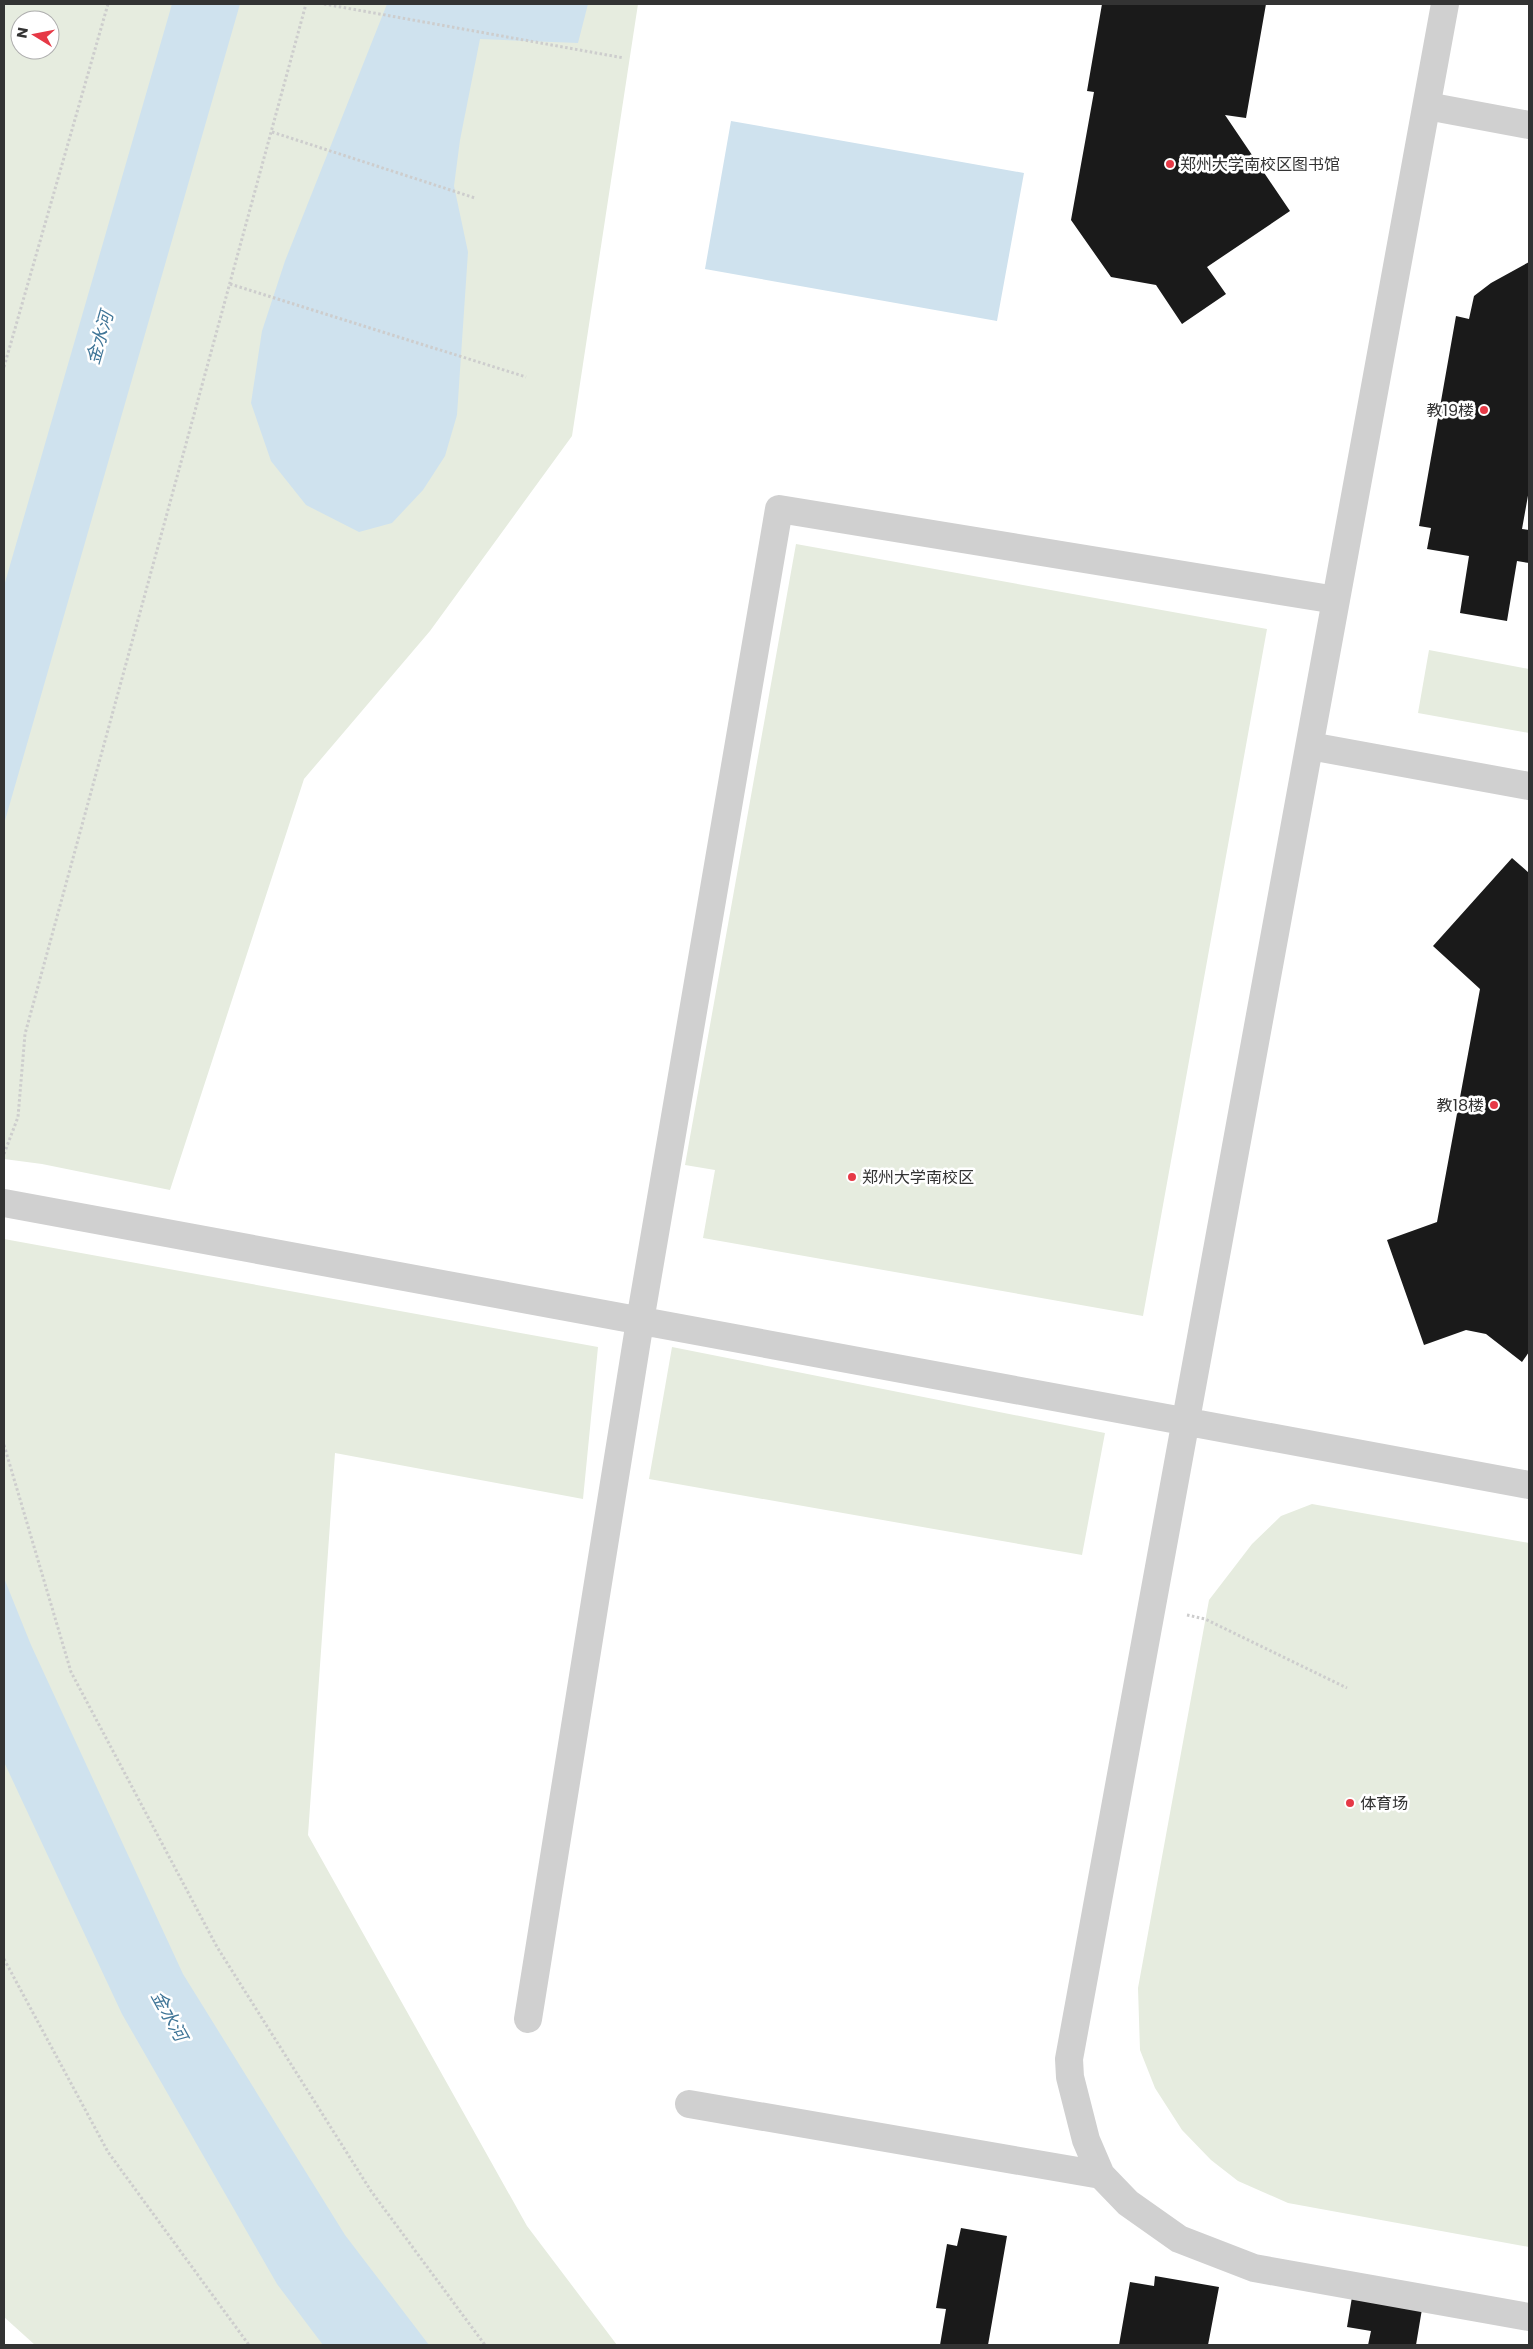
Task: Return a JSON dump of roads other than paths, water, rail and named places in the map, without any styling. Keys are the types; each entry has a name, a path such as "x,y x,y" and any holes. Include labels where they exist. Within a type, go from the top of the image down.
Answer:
{"lane":[{"path":"1446,4 1069,2059 1070,2077 1086,2140 1101,2175 1128,2203 1179,2239 1254,2268 1529,2317"},
{"path":"1427,106 1529,124"},
{"path":"528,2019 640,1321 779,509 1336,600"},
{"path":"1310,746 1529,786"},
{"path":"4,1203 1529,1485"},
{"path":"689,2104 1101,2175"}],"water":[{"name":"金水河","path":"172,4 240,4 4,824 4,586"},
{"path":"387,4 588,4 578,43 480,39 460,140 454,186 468,252 457,415 445,456 423,490 392,523 359,532 306,505 271,461 251,403 262,331 285,261"},
{"path":"731,121 1024,173 997,321 705,269"},
{"name":"金水河","path":"4,1578 31,1645 183,1974 345,2235 429,2345 323,2345 277,2284 122,2014 4,1762"}],"place":[{"name":"郑州大学南校区图书馆","path":"1170,164"},
{"name":"教19楼","path":"1484,410"},
{"name":"教18楼","path":"1494,1105"},
{"name":"郑州大学南校区","path":"852,1177"},
{"name":"体育场","path":"1350,1803"}]}
